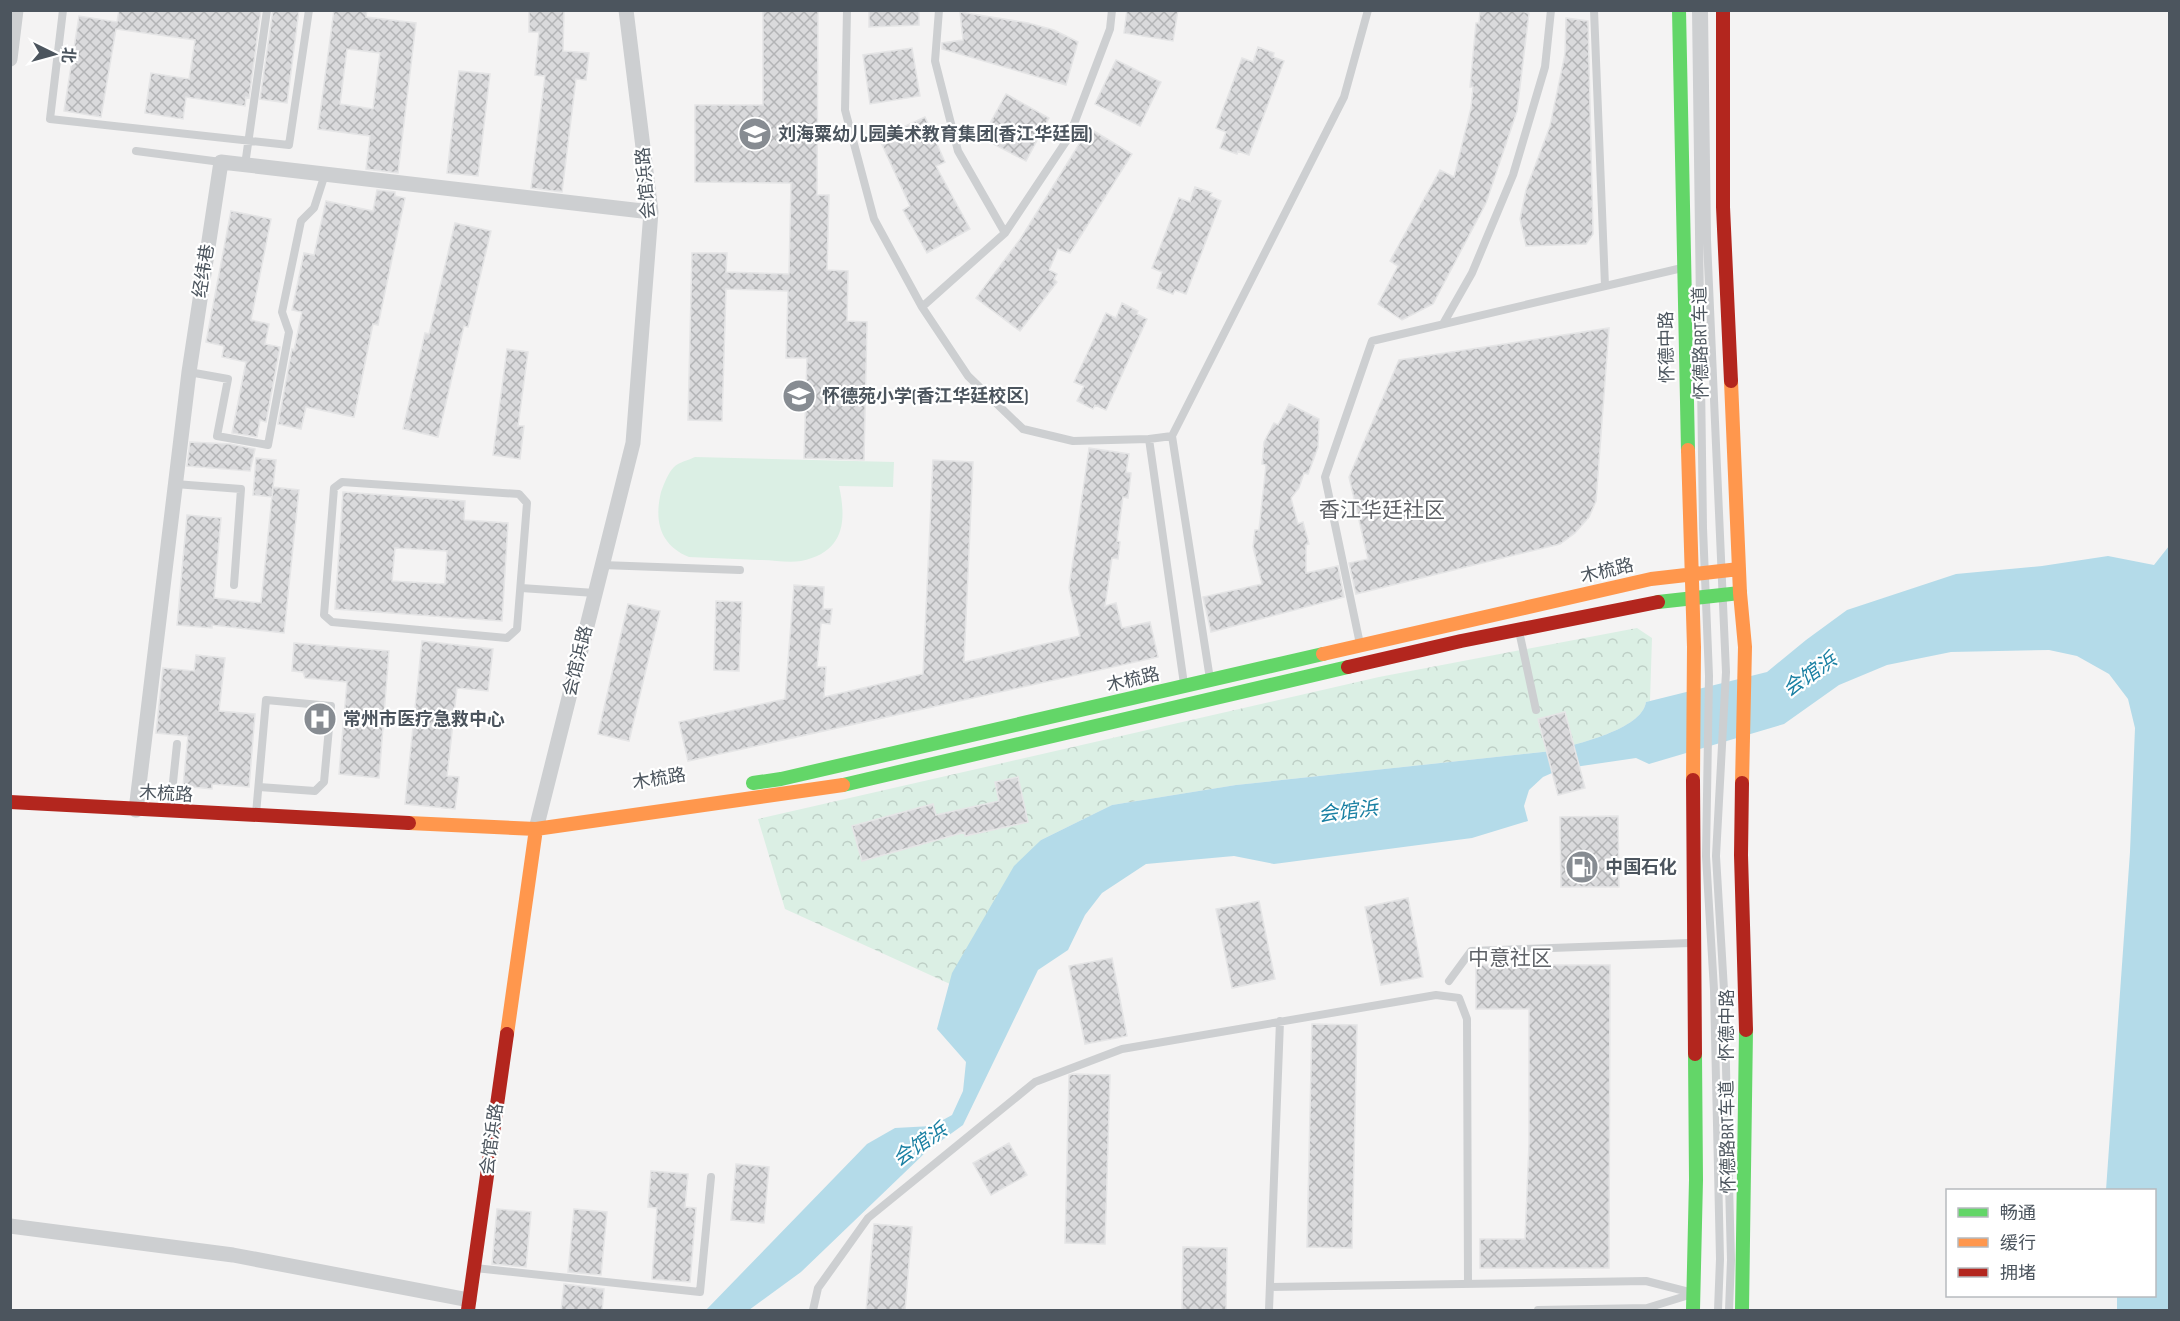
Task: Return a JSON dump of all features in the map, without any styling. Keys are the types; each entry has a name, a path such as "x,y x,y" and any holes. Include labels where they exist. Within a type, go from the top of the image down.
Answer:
{"street":[{"path":"10,59 16,10"},
{"name":"会馆浜路","path":"468,1305 536,829 633,443 651,212 626,10"},
{"name":"怀德中路","path":"1679,10 1689,526 1699,574 1700,597 1693,682 1696,1180 1693,1311"},
{"path":"1723,10 1723,207 1740,593"},
{"path":"221,162 651,212"},
{"name":"经纬巷","path":"136,810 189,372 221,162"},
{"name":"木梳路","path":"734,786 781,779 1652,579 1739,569"},
{"name":"怀德中路","path":"1740,593 1746,647 1741,855 1746,1012 1742,1311"},
{"name":"木梳路","path":"10,802 536,829 854,783 1191,702 1461,641 1657,602 1740,593"},
{"name":"木梳路","path":"536,829 571,811 664,797"},
{"path":"10,1226 233,1255 468,1305"}],"lane":[{"path":"63,10 50,118 288,145 309,10"},
{"path":"245,165 267,10"},
{"path":"847,10 845,111 874,219 922,307 968,376 1023,429 1073,441 1149,439 1172,436"},
{"path":"939,10 935,62 958,151 1005,233"},
{"path":"922,307 1005,233 1069,137 1110,29 1112,10"},
{"path":"1210,680 1172,436 1344,97 1368,10"},
{"path":"1443,324 1472,273 1513,175 1545,67 1551,10"},
{"path":"1594,10 1605,286"},
{"name":"怀德路BRT车道","path":"1696,10 1699,574"},
{"name":"怀德路BRT车道","path":"1704,10 1707,240 1726,672 1716,856 1724,990 1731,1260 1729,1311"},
{"path":"136,151 221,162"},
{"path":"189,372 228,379 218,436 268,445 289,332 282,312 301,221 314,208 325,174"},
{"path":"1360,646 1325,477 1372,340 1683,268"},
{"path":"1149,439 1184,686"},
{"path":"342,482 519,494 527,503 521,588 518,628 507,638 332,622 324,615 334,488 342,482"},
{"path":"175,484 241,489 234,585"},
{"path":"602,565 740,570"},
{"path":"521,588 595,593"},
{"name":"怀德路BRT车道","path":"1700,597 1709,676 1706,856 1714,990 1720,1259 1718,1311"},
{"path":"1519,629 1536,710"},
{"path":"256,816 266,700 331,706 324,782 315,791 259,787"},
{"path":"170,812 177,744"},
{"path":"1449,981 1471,951 1695,943"},
{"path":"813,1311 818,1288 868,1218 1035,1083 1122,1049 1436,995 1459,998 1467,1019 1467,1284"},
{"path":"1269,1311 1280,1021"},
{"path":"474,1268 700,1292 711,1177"},
{"path":"1270,1287 1646,1281 1694,1293"},
{"path":"1538,1311 1647,1308 1694,1293"}],"green space":[{"path":"695,457 894,462 893,487 839,486 842,523 839,534 826,551 815,557 791,562 689,557 671,546 666,539 661,531 658,513 661,492 670,472 679,464"},
{"path":"1637,628 1652,638 1650,701 1646,702 1642,712 1621,728 1591,740 1552,751 1236,785 1112,805 1041,840 953,973 950,984 785,909 758,819 1379,677"}],"water":[{"name":"会馆浜","path":"2169,546 2169,1310 2117,1310 2117,1297 2156,1297 2156,1189 2106,1189 2130,852 2135,728 2128,699 2109,674 2077,656 2049,650 1951,652 1887,665 1839,685 1784,724 1649,764 1636,758 1561,769 1543,777 1529,790 1524,806 1528,821 1472,838 1274,864 1234,856 1146,864 1102,893 1085,915 1068,950 1038,970 963,1125 927,1151 801,1272 749,1310 706,1310 867,1144 895,1128 932,1126 952,1115 963,1091 966,1062 937,1029 952,973 1014,866 1041,840 1112,805 1236,785 1552,751 1591,740 1621,728 1633,720 1642,712 1646,702 1767,672 1847,610 1956,574 2042,566 2108,556 2154,565"}],"building":[{"path":"119,10 261,10 249,98 246,97 245,106 186,97 183,119 145,113 151,73 189,79 195,40 116,29 101,117 64,111 79,16 117,22"},
{"path":"273,10 299,10 287,103 260,99"},
{"path":"334,10 367,10 366,17 416,23 398,173 366,169 370,136 318,129","holes":["347,49 380,53 373,109 340,104"]},
{"path":"529,10 564,10 563,51 589,53 586,80 576,79 562,192 531,188 545,76 535,75 539,32 529,32"},
{"path":"763,10 818,10 817,195 829,195 827,270 848,271 847,321 867,322 864,460 804,458 807,358 786,358 788,291 726,289 722,421 688,420 692,253 727,253 726,272 789,274 791,183 695,182 695,105 763,105"},
{"path":"869,10 919,10 919,25 869,27"},
{"path":"1127,10 1178,10 1173,41 1124,33"},
{"path":"1480,10 1515,10 1529,13 1517,111 1486,203 1433,304 1402,320 1378,304 1398,266 1390,261 1440,170 1454,177 1471,108 1473,87 1470,87 1476,23 1479,23"},
{"path":"960,12 1028,23 1054,30 1078,42 1066,85 942,49 942,43 963,40"},
{"path":"1566,18 1588,21 1593,234 1586,244 1526,246 1520,219 1526,190 1550,126 1565,54"},
{"path":"1258,47 1274,53 1273,57 1284,61 1249,155 1238,151 1237,154 1220,148 1226,132 1216,128 1242,58 1253,62"},
{"path":"912,48 920,96 870,104 863,55"},
{"path":"1116,60 1161,82 1140,126 1095,104"},
{"path":"459,71 490,74 478,176 447,173"},
{"path":"1006,94 1049,118 1026,161 982,138"},
{"path":"925,117 945,162 936,166 970,229 927,253 903,210 910,206 879,138"},
{"path":"1089,128 1132,154 1070,253 1058,249 1049,270 1057,274 1054,279 1057,282 1020,331 976,298 1021,238"},
{"path":"1195,187 1212,193 1210,196 1221,201 1186,294 1175,290 1173,294 1157,288 1162,272 1152,268 1179,198 1190,202"},
{"path":"377,190 395,192 395,196 405,198 378,325 373,324 354,417 306,407 301,429 278,424 292,349 294,350 302,312 292,310 304,253 314,255 326,201 373,211"},
{"path":"231,211 271,219 251,320 269,324 265,344 280,347 266,422 260,420 257,437 232,433 246,362 222,357 224,346 206,342"},
{"path":"455,223 491,231 468,327 464,326 438,437 403,429 425,333 429,334"},
{"path":"1122,303 1138,311 1137,314 1147,319 1106,410 1095,405 1093,409 1077,401 1084,386 1074,382 1106,313 1116,318"},
{"path":"1609,328 1596,501 1589,517 1575,533 1560,544 1356,594 1349,563 1368,559 1349,477 1399,360"},
{"path":"507,349 528,352 518,426 524,426 520,459 493,455"},
{"path":"1289,404 1319,419 1318,447 1308,474 1304,473 1299,488 1291,498 1298,524 1303,522 1309,544 1306,545 1306,573 1338,566 1344,597 1211,632 1203,597 1262,584 1253,547 1255,530 1259,530 1266,465 1262,464 1264,442 1274,423 1278,425"},
{"path":"190,442 230,444 255,449 250,471 187,466"},
{"path":"1089,448 1129,454 1126,472 1131,473 1128,498 1123,497 1117,541 1120,542 1118,559 1112,558 1105,606 1116,603 1122,628 1150,622 1158,657 688,761 679,722 785,699 794,585 824,587 823,609 832,609 830,624 821,623 817,667 826,667 824,697 923,674 933,460 973,462 964,662 1080,636 1069,588"},
{"path":"256,458 276,460 272,497 253,495"},
{"path":"273,487 299,490 284,633 212,625 212,628 177,625 187,515 221,518 214,598 261,603"},
{"path":"343,492 465,501 464,520 508,523 502,621 335,609","holes":["395,548 447,551 445,584 392,581"]},
{"path":"716,601 742,602 739,671 714,670"},
{"path":"628,604 660,611 629,741 598,734"},
{"path":"422,641 493,649 488,691 457,688 447,776 459,777 455,809 405,804"},
{"path":"294,643 389,651 379,778 339,774 347,682 305,678 303,672 292,671"},
{"path":"196,655 225,658 219,711 255,714 249,787 212,784 212,789 183,786 188,736 156,733 163,668 194,671"},
{"path":"1565,712 1585,788 1558,795 1538,719"},
{"path":"1018,777 1028,822 965,836 965,832 862,861 852,826 933,804 936,815 999,801 995,782"},
{"path":"1618,816 1619,887 1561,887 1560,817"},
{"path":"1408,898 1423,977 1381,985 1365,907"},
{"path":"1259,901 1275,979 1232,988 1216,909"},
{"path":"1112,958 1127,1036 1085,1044 1069,966"},
{"path":"1476,965 1610,965 1609,1268 1480,1268 1480,1239 1525,1239 1529,1144 1529,1009 1476,1009"},
{"path":"1312,1024 1357,1025 1352,1248 1307,1247"},
{"path":"1069,1075 1110,1075 1105,1244 1065,1243"},
{"path":"1009,1143 1027,1175 991,1195 973,1163"},
{"path":"736,1164 769,1167 764,1223 731,1220"},
{"path":"651,1171 688,1174 685,1207 696,1208 690,1282 652,1279 657,1208 648,1207"},
{"path":"497,1209 531,1212 526,1267 492,1264"},
{"path":"574,1209 607,1212 601,1275 568,1272"},
{"path":"874,1224 912,1227 905,1311 866,1311"},
{"path":"1183,1247 1227,1248 1226,1311 1182,1311"},
{"path":"564,1284 604,1289 602,1311 561,1311"}],"traffic: fast":[{"path":"1679,10 1688,450"},
{"path":"1658,602 1740,593"},
{"path":"753,783 781,779 1323,654"},
{"path":"843,785 1348,667"},
{"path":"1742,1310 1746,1030"},
{"path":"1693,1310 1696,1180 1695,1054"}],"traffic: slow":[{"path":"1731,381 1740,593 1745,647 1742,783"},
{"path":"1688,450 1694,647 1693,780"},
{"path":"1323,654 1651,579 1739,569"},
{"path":"409,823 536,829 843,785"},
{"path":"507,1034 536,829"}],"traffic: jam":[{"path":"1723,10 1723,207 1731,381"},
{"path":"1348,667 1461,641 1658,602"},
{"path":"1693,780 1695,1054"},
{"path":"1742,783 1741,855 1746,1030"},
{"path":"10,802 409,823"},
{"path":"468,1310 507,1034"}],"place":[{"name":"刘海粟幼儿园美术教育集团(香江华廷园)","path":"755,134"},
{"name":"怀德苑小学(香江华廷校区)","path":"799,396"},
{"name":"常州市医疗急救中心","path":"320,719"},
{"name":"中国石化","path":"1582,867"}],"district":[{"name":"香江华廷社区","path":"1382,510"},
{"name":"中意社区","path":"1510,958"}]}
